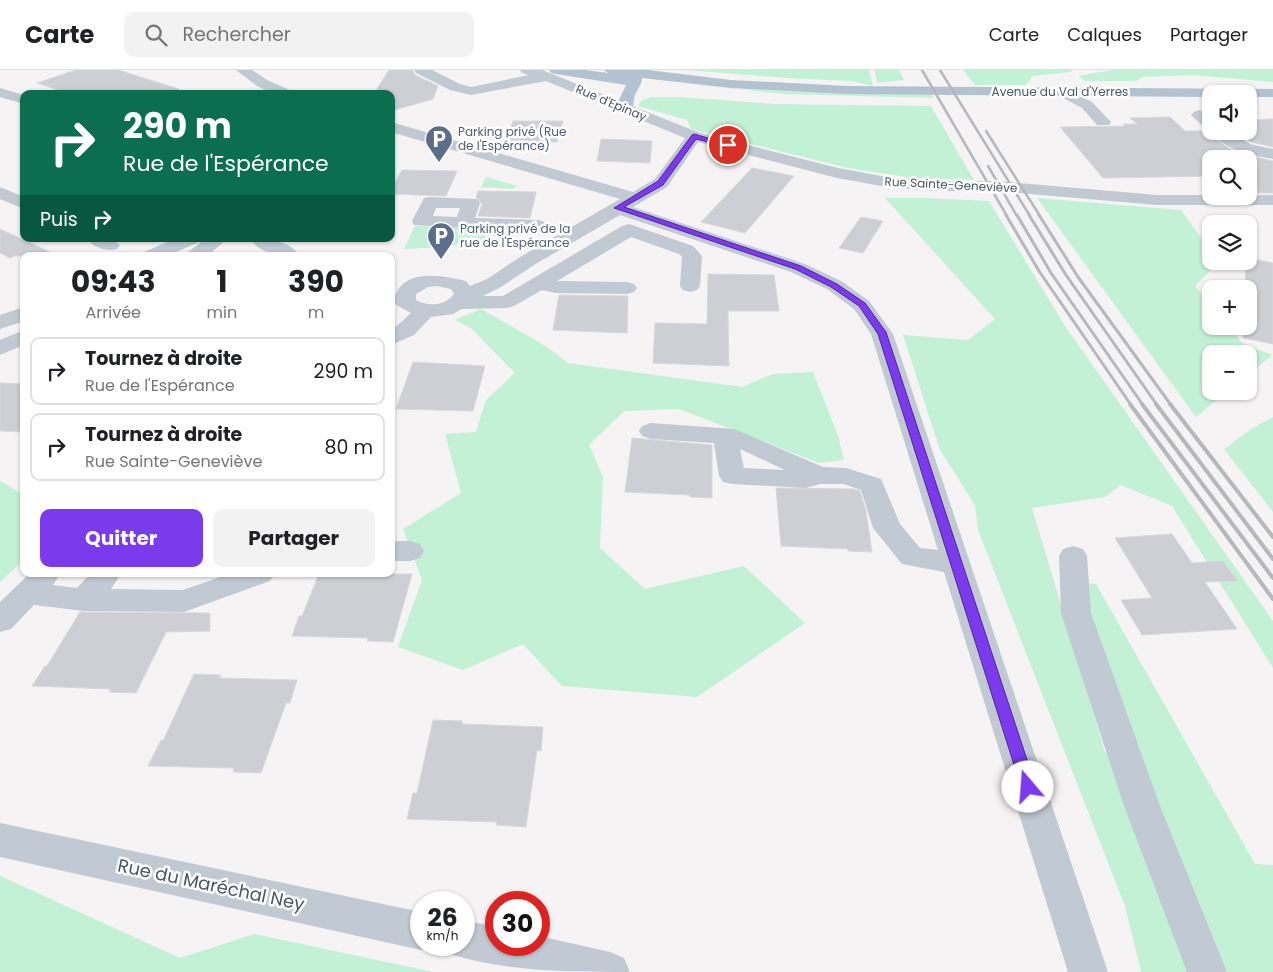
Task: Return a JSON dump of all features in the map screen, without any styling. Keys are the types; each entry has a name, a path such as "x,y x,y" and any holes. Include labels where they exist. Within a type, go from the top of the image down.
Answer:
{"main road":[{"path":"552,73 612,75 634,78 679,89"},
{"path":"605,100 612,75"},
{"path":"626,103 634,78"},
{"name":"Avenue du Val d'Yerres","path":"634,78 848,90 1273,93"},
{"path":"626,103 652,91 679,89"},
{"name":"Avenue du Val d'Yerres","path":"679,89 818,98 1202,100"},
{"path":"1257,99 1273,99"}],"street":[{"path":"243,70 262,83 278,90"},
{"path":"421,70 455,87 471,91 552,73"},
{"name":"Rue d'Epinay","path":"528,70 552,73 605,100 626,103 694,136"},
{"path":"1061,91 1087,105 1103,122"},
{"path":"0,92 20,99"},
{"path":"395,128 626,203 696,243"},
{"path":"408,286 405,302 410,306 426,310 444,309 494,283 527,261 661,183 694,136"},
{"name":"Rue Sainte-Geneviève","path":"694,136 837,173 887,182 934,186 995,186 1076,195 1157,200 1273,200"},
{"path":"1229,140 1235,145 1250,151 1273,154"},
{"path":"0,192 20,202"},
{"path":"464,223 538,226"},
{"path":"460,300 507,302 628,230 696,243 798,268 834,286 862,305 882,334 1088,972"},
{"path":"160,252 183,242"},
{"path":"200,252 213,242"},
{"path":"265,242 283,252"},
{"path":"690,286 692,256 696,243"},
{"path":"408,286 527,261"},
{"path":"540,283 555,286 627,288"},
{"path":"408,286 459,285 464,294 460,300"},
{"path":"395,336 406,330 426,310"},
{"path":"0,324 20,315"},
{"path":"0,348 20,339"},
{"path":"652,431 734,437 819,475"},
{"path":"725,437 732,476 806,479 819,475 846,476 872,485 887,528 912,557 956,563"},
{"path":"1073,556 1076,613 1142,806 1207,972"},
{"path":"84,600 104,577"},
{"path":"0,621 36,583 84,600 184,601 252,577"},
{"name":"Rue du Maréchal Ney","path":"0,840 410,929"},
{"path":"475,942 610,972"}],"green space":[{"path":"686,70 869,70 873,86 851,81"},
{"path":"875,70 899,70 904,80 877,83"},
{"path":"963,70 1072,70 1071,72 1033,76 1026,85 975,85"},
{"path":"1113,70 1273,70 1273,82 1194,75 1142,77 1136,81 1085,81 1078,76"},
{"path":"649,80 740,89 931,93 934,98 785,94"},
{"path":"651,97 680,97 775,104 931,106 974,180 912,178 848,168 691,129 687,120 638,106 641,101"},
{"path":"486,177 518,186 512,189 481,187"},
{"path":"885,198 989,201 1065,326 1273,621 1273,668 1172,506 1121,485 1105,497 1032,508 1105,752 1133,758 1081,583 1096,584 1255,864 1273,865 1273,972 1141,972 1125,906 978,530 975,505 940,450 903,335 968,340 995,319"},
{"path":"1037,198 1181,210 1202,239 1202,270 1211,270 1195,286 1202,295 1202,335 1235,335 1242,343 1247,345 1202,345 1202,400 1216,400 1196,417"},
{"path":"415,226 522,229 447,247 404,249"},
{"path":"481,309 544,345 568,363 742,387 773,374 813,372 838,436 844,460 819,463 679,409 624,411 589,445 603,477 600,548 645,589 744,566 805,623 697,697 562,686 523,644 463,670 398,647 422,580 403,529 461,493 445,434 476,432 486,400 515,373 471,328 455,320"},
{"path":"1257,349 1272,355 1257,367"},
{"path":"1273,417 1273,512 1224,449 1251,429"},
{"path":"0,481 20,493 20,564 0,582"},
{"path":"0,876 180,958 254,934 434,972 0,972"}],"building":[{"path":"76,70 118,70 179,89 58,90 37,83"},
{"path":"389,70 412,70 415,75 438,86 433,99 395,110 395,90 376,90"},
{"path":"1170,117 1185,131 1202,131 1202,140 1217,140 1233,150 1202,150 1202,176 1103,178 1060,127 1125,126 1123,124 1137,124 1130,118"},
{"path":"1273,119 1273,147 1248,140 1257,140 1257,120"},
{"path":"513,121 563,121 557,142 506,141"},
{"path":"601,139 652,141 650,163 597,161"},
{"path":"1257,157 1273,161 1273,193 1258,193"},
{"path":"752,168 794,176 745,233 701,222"},
{"path":"402,170 457,171 446,196 395,194 395,183"},
{"path":"478,191 536,192 530,218 478,216 482,204 476,197"},
{"path":"861,217 883,221 863,253 839,248"},
{"path":"0,229 20,238 20,242 28,242 50,252 20,252 20,256 10,258 0,253"},
{"path":"1257,260 1273,263 1273,344 1243,338 1243,335 1257,335 1257,280 1245,280 1246,270 1257,270"},
{"path":"708,274 774,275 779,311 728,311 729,366 653,363 655,323 707,324"},
{"path":"559,295 628,296 627,333 553,330"},
{"path":"413,362 485,366 473,411 396,409"},
{"path":"0,383 20,384 20,432 0,431"},
{"path":"632,438 712,445 712,498 625,492"},
{"path":"776,488 854,489 860,491 866,511 872,552 781,546"},
{"path":"1172,534 1192,563 1223,561 1238,581 1205,582 1237,629 1142,635 1121,600 1152,598 1115,538"},
{"path":"395,574 412,574 393,642 367,641 368,638 292,636 299,616 302,616 318,577 395,577"},
{"path":"80,612 210,613 210,631 166,632 136,693 109,692 111,689 32,686 45,666 47,666"},
{"path":"194,674 221,675 219,678 297,680 290,703 286,703 261,773 233,772 234,768 148,766 161,740 163,741"},
{"path":"433,720 462,721 462,724 543,727 541,751 537,750 526,827 496,825 497,822 407,819 413,793 417,793"}],"railway":[{"path":"922,70 1007,216"},
{"path":"940,70 1030,216"},
{"path":"986,131 1040,216"},
{"path":"988,166 1017,216"},
{"path":"1006,215 1039,271 1131,405"},
{"path":"1017,215 1051,273 1143,405"},
{"path":"1029,215 1066,275 1157,405"},
{"path":"1039,215 1078,277 1171,405"},
{"path":"1130,404 1273,599"},
{"path":"1142,404 1273,578"},
{"path":"1156,404 1273,559"},
{"path":"1170,404 1273,537"}],"place":[{"name":"Parking privé (Rue de l'Espérance)","path":"439,163"},
{"name":"Parking privé de la rue de l'Espérance","path":"441,260"}],"route":[{"path":"728,145 694,136 671,172 661,183 618,208 692,231 798,268 834,286 862,305 872,319 882,334 1028,787"}]}
